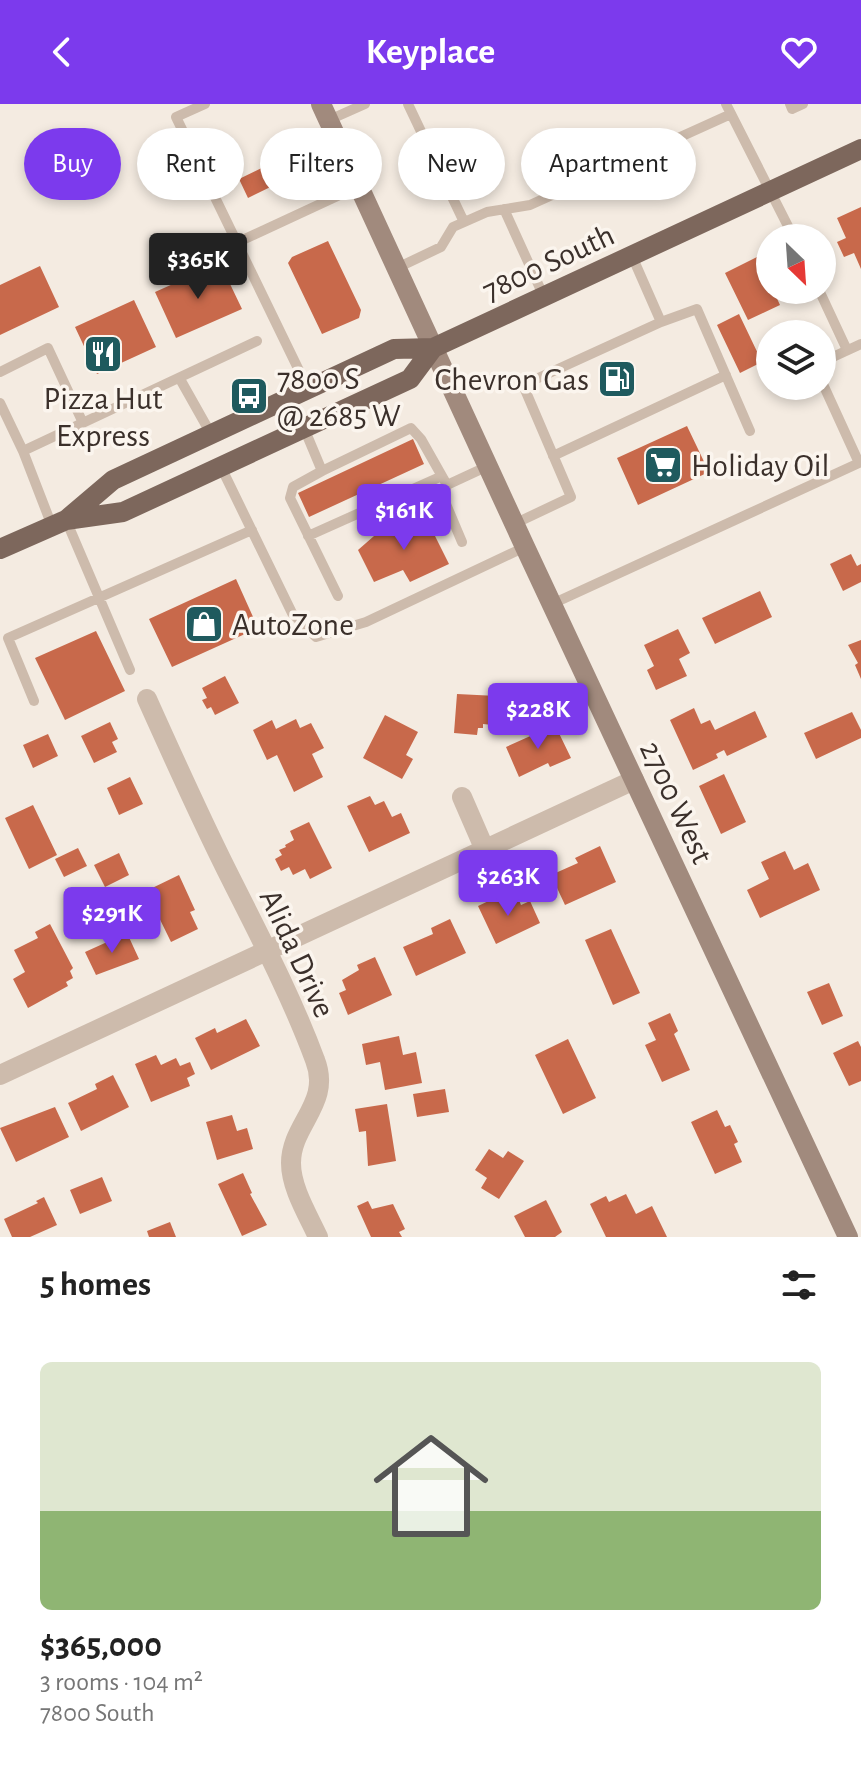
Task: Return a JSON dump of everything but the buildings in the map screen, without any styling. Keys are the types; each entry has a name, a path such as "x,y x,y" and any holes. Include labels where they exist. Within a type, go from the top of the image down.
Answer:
{"main road":[{"name":"7800 South","path":"59,523 113,480 211,434 394,349 433,348 861,149"},
{"name":"2700 West","path":"365,200 848,1237"},
{"name":"7800 South","path":"0,549 59,523 123,512 221,467 410,379 433,348"}],"street":[{"name":"Alida Drive","path":"147,699 267,951 315,1060 319,1089 316,1104 292,1147 291,1165 296,1187 318,1237"},
{"path":"0,1075 634,780"},
{"path":"462,797 485,850"}],"lane":[{"path":"205,104 176,117 308,389"},
{"path":"325,112 365,104"},
{"path":"408,104 464,222"},
{"path":"397,268 441,247 453,227 487,212 530,205 729,109 787,224"},
{"path":"236,243 329,200"},
{"path":"504,209 544,297"},
{"path":"632,256 661,322"},
{"path":"826,304 847,350"},
{"path":"514,524 571,497 523,385 661,322 697,309 750,431"},
{"path":"23,451 257,341"},
{"path":"836,355 861,344"},
{"path":"0,372 48,348 83,423"},
{"path":"553,456 726,375"},
{"path":"180,379 211,434"},
{"path":"552,604 860,463 830,400"},
{"path":"0,403 99,597 130,670"},
{"path":"304,428 322,471"},
{"path":"338,596 290,498 293,487 411,428 445,480 443,497 462,542"},
{"path":"308,536 445,480 488,466"},
{"path":"221,467 292,613 316,637 366,622 525,547"},
{"path":"34,701 8,638 252,530"}],"place":[{"name":"Pizza Hut Express","path":"103,354"},
{"name":"Chevron Gas","path":"617,379"},
{"name":"7800 S @ 2685 W","path":"249,396"},
{"name":"Holiday Oil","path":"663,465"},
{"name":"AutoZone","path":"204,624"}]}
